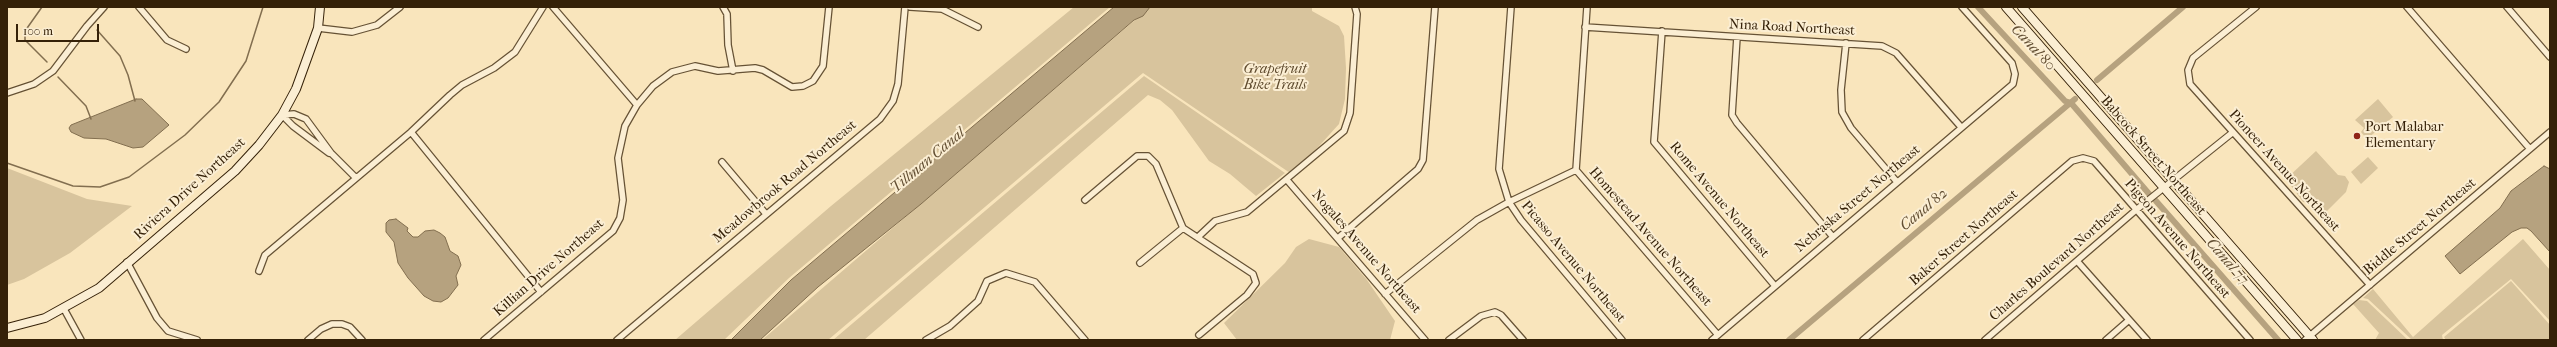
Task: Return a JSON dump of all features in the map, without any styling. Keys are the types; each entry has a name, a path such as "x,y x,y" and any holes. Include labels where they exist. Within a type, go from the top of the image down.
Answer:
{"main road":[{"name":"Riviera Drive Northeast","path":"7,328 45,318 64,309 99,288 127,262 235,171 259,145 282,115 296,89 318,28 320,7"},
{"name":"Babcock Street Northeast","path":"2006,7 2297,340"},
{"name":"Babcock Street Northeast","path":"2022,7 2309,339"}],"street":[{"path":"7,93 34,84 53,71 87,26 104,7"},
{"path":"139,7 166,40 186,49"},
{"path":"318,28 352,32 377,25 400,7"},
{"path":"259,271 265,255 354,177 411,132 462,85 494,68 515,52 543,7"},
{"path":"553,7 637,105"},
{"path":"723,7 727,14 728,45 733,71"},
{"name":"Killian Drive Northeast","path":"484,340 605,239 613,230 620,218 623,200 619,172 620,146 625,126 637,105 653,86 680,69 695,66 718,71 733,71 755,68 763,70 792,87 803,86 813,81 823,66 829,7"},
{"name":"Meadowbrook Road Northeast","path":"617,340 880,118 893,102 898,84 905,7"},
{"path":"910,7 942,9 978,27"},
{"path":"1198,237 1215,221 1247,212 1338,138 1349,122 1357,14 1355,7"},
{"path":"1338,238 1418,168 1423,160 1435,7"},
{"name":"Picasso Avenue Northeast","path":"1511,7 1499,168 1509,202 1521,220 1622,340"},
{"name":"Homestead Avenue Northeast","path":"1587,7 1576,170 1718,335"},
{"name":"Nebraska Street Northeast","path":"1712,340 2013,84 2015,74 2012,63 1962,7"},
{"name":"Pioneer Avenue Northeast","path":"2256,7 2194,58 2188,70 2190,84 2232,133 2370,285"},
{"path":"2408,7 2530,149"},
{"path":"2507,7 2550,57"},
{"name":"Nina Road Northeast","path":"1586,27 1882,46 1896,53 1961,127"},
{"name":"Rome Avenue Northeast","path":"1662,31 1654,142 1775,286"},
{"path":"1736,37 1732,114 1737,123 1833,237"},
{"path":"1846,43 1841,90 1842,112 1851,128 1898,182"},
{"path":"282,115 294,114 306,119 331,153 354,177"},
{"path":"282,115 292,126 331,153"},
{"path":"411,132 540,292"},
{"name":"Biddle Street Northeast","path":"2309,339 2370,285 2550,132"},
{"name":"Charles Boulevard Northeast","path":"1985,340 2136,210 2165,189 2232,133"},
{"path":"1085,200 1137,156 1148,156 1156,164 1182,228 1253,274 1256,283 1247,294 1199,335"},
{"name":"Pigeon Avenue Northeast","path":"2083,158 2094,161 2250,340"},
{"name":"Baker Street Northeast","path":"1863,340 2072,161 2083,158"},
{"path":"722,162 766,214"},
{"path":"1385,294 1477,220 1509,202 1576,170"},
{"name":"Nogales Avenue Northeast","path":"1288,180 1426,340"},
{"path":"1140,263 1182,228"},
{"path":"2077,261 2147,340"},
{"path":"127,262 157,318 168,331 197,340"},
{"path":"926,340 950,326 978,301 987,281 1006,273 1035,282 1084,340"},
{"path":"64,309 81,340"},
{"path":"1449,340 1481,316 1495,312 1501,315 1523,340"},
{"path":"2106,340 2129,320"},
{"path":"308,340 321,329 332,324 342,324 350,327 362,340"}],"green space":[{"path":"1074,7 1110,7 789,278 724,340 675,340 831,206"},
{"name":"Grapefruit Bike Trails","path":"1150,7 1312,7 1312,11 1339,26 1344,36 1346,68 1345,99 1339,124 1293,175 1143,73 828,340 762,340"},
{"path":"1144,76 1285,173 1256,196 1230,174 1209,161 1172,110 1160,100 1148,95 864,340 833,340"},
{"path":"2378,99 2393,117 2367,139 2361,132 2364,128 2355,120"},
{"path":"2316,151 2338,175 2345,176 2349,182 2346,192 2326,212 2313,203 2303,202 2286,179"},
{"path":"2368,157 2378,168 2361,184 2351,172"},
{"path":"7,168 87,199 132,206 70,253 24,279 7,285"},
{"path":"1309,239 1339,247 1367,280 1395,321 1390,340 1237,340 1224,323 1285,263 1296,247"},
{"path":"2523,239 2550,270 2550,321 2511,279 2442,335 2443,340 2412,340 2368,299 2363,298 2373,289 2413,337"},
{"path":"2511,281 2550,325 2550,340 2446,340 2444,337"},
{"path":"2359,300 2367,301 2408,340 2375,340 2379,333 2353,304"}],"shaded area":[{"path":"1114,7 1150,7 1143,16 1134,20 921,204 818,287 760,340 731,340 791,280"},
{"path":"136,99 142,99 169,125 143,147 133,148 106,139 84,138 71,132 69,128 71,125"},
{"path":"2544,166 2550,169 2550,252 2531,231 2527,228 2521,228 2512,232 2460,274 2445,256 2500,208 2511,191"},
{"path":"396,219 408,228 407,231 413,237 418,237 425,231 434,230 440,233 445,237 450,251 458,256 461,265 456,276 458,285 448,298 441,302 433,301 424,296 408,278 398,263 394,242 386,232 386,223 389,220"}],"waterway":[{"path":"42,7 25,31 25,40 47,62"},
{"path":"7,163 73,186 100,187 129,177 185,135 219,102 246,61 263,7"},
{"name":"Canal 80","path":"1978,7 2065,101 2071,103 2150,195"},
{"name":"Canal 82","path":"2097,80 2183,7"},
{"path":"97,30 120,56 128,75 135,101"},
{"path":"58,77 86,106 91,119"},
{"name":"Canal 82","path":"1789,340 2075,99"},
{"name":"Canal 77","path":"2156,201 2278,340"}],"place":[{"name":"Port Malabar Elementary","path":"2357,136"}],"water label":[{"name":"Tillman Canal","path":"928,161"}]}
